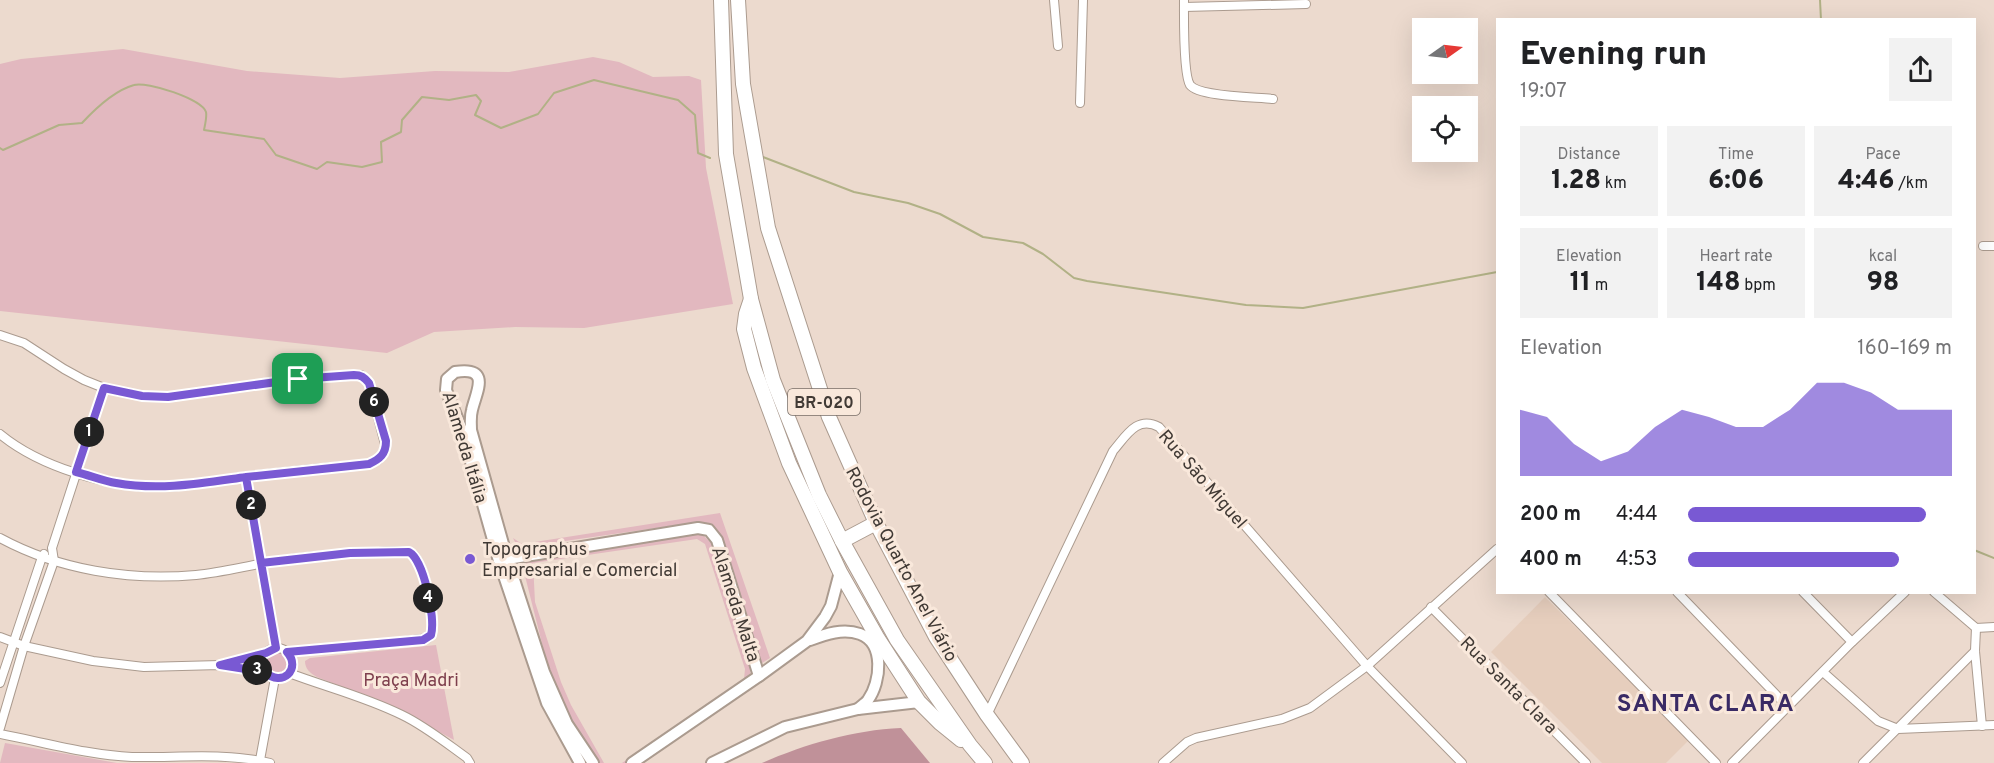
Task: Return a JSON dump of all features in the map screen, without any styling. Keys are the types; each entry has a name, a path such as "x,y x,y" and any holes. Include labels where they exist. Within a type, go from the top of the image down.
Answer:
{"highway":[{"name":"Rodovia Quarto Anel Viário","path":"721,0 726,154 751,299 773,380 819,495 842,541 897,640 985,763"},
{"name":"Rodovia Quarto Anel Viário","path":"738,0 743,84 768,228 829,417 876,523 936,637 987,715 1022,763"},
{"path":"751,299 744,329 754,368 789,463 840,573 876,637 919,702 948,730 970,745"},
{"path":"842,541 876,523"}],"street":[{"path":"1054,0 1058,46"},
{"path":"1080,103 1083,0"},
{"path":"1273,99 1212,93 1191,86 1186,62 1184,4 1306,4"},
{"path":"1983,246 1994,246"},
{"path":"0,335 24,343 64,369 104,388 142,396 168,397 298,379 361,375 369,383 386,448 378,460 369,464 159,487 116,483 76,472 44,460 0,434"},
{"name":"Alameda Itália","path":"580,763 547,703 500,562 462,430 445,385 450,375 462,371 471,372 479,382 480,390 470,420 471,430 500,562 567,724 593,763"},
{"path":"0,728 24,646 54,561 52,548 104,388"},
{"path":"454,411 472,409"},
{"name":"Rua São Miguel","path":"987,715 1113,451 1132,428 1142,423 1151,423 1158,427 1367,666 1462,763"},
{"path":"246,477 276,648"},
{"name":"Alameda Malta","path":"500,562 698,528 709,530 717,540 759,676"},
{"path":"0,538 54,561 126,576 198,575 261,563 350,553 404,551 414,555 421,568 433,623 428,638 377,645 287,652 276,648 266,653 220,665"},
{"path":"0,683 42,556 52,548"},
{"path":"1163,763 1187,742 1282,719 1310,708 1367,666 1496,550"},
{"path":"632,763 807,641 818,629 828,612 840,573"},
{"path":"1551,594 1716,763"},
{"path":"1679,594 1788,707"},
{"path":"1805,594 1852,642"},
{"path":"1732,763 1903,594"},
{"path":"1936,594 1976,628 1994,627"},
{"name":"Rua Santa Clara","path":"1431,607 1586,763"},
{"path":"1976,628 1975,651 1982,726"},
{"path":"807,641 831,633 848,632 861,634 871,640 875,648 878,673 868,700 858,710"},
{"path":"0,637 24,646 93,661 144,667 220,665 265,672 275,678 289,673 292,662 287,652"},
{"path":"1863,763 1975,651"},
{"path":"265,672 262,661 266,653"},
{"path":"1823,672 1878,721 1898,729 1994,725"},
{"path":"289,673 403,715 432,732 467,758 470,763"},
{"path":"260,760 275,678"},
{"path":"712,763 785,727 858,710 919,702"},
{"path":"0,734 130,760 202,757 260,760 270,763"}],"shaded area":[{"path":"1545,597 1689,740 1666,763 1602,763 1491,652"},
{"path":"901,728 930,763 762,763 830,739"}],"green space":[{"path":"123,49 247,71 340,78 435,71 509,72 593,57 619,62 653,77 689,76 701,80 706,168 733,304 584,328 515,327 434,332 387,353 0,311 0,64 21,59"},
{"path":"720,513 770,658 762,663 759,661 721,539 715,529 707,523 698,522 523,547 516,544 513,538 522,544"},
{"path":"697,533 703,535 711,543 751,665 750,676 629,763 622,763 744,679 745,669 705,544 697,539 533,563 535,602 561,682 571,705 604,763 597,763 579,737 553,687 524,565 530,560"},
{"name":"Praça Madri","path":"436,645 454,740 395,708 317,677 308,670 305,664 305,661 310,658"},
{"path":"278,650 287,654 291,663 287,672 278,676 269,672 265,663 269,654"},
{"path":"5,743 117,763 0,763"}],"waterway":[{"path":"1820,0 1821,18"},
{"path":"0,148 3,150 59,125 82,123 113,96 127,87 141,84 173,92 202,107 206,112 204,130 264,139 276,155 317,169 327,162 362,167 382,162 381,142 401,132 402,120 422,97 449,100 476,95 481,101 475,115 501,128 538,114 554,93 594,80 678,100 695,115 698,153 710,158"},
{"path":"763,157 854,192 908,203 940,214 983,237 1023,243 1043,254 1074,278 1087,281 1246,305 1303,308 1496,272"},
{"path":"1976,551 1994,558"}],"place":[{"name":"Topographus Empresarial e Comercial","path":"470,559"}],"district":[{"name":"SANTA CLARA","path":"1706,703"}],"route":[{"path":"298,379 168,397 142,396 104,388 76,472 116,483 159,487 246,477 276,648 266,653 220,665 265,672 278,678 285,676 292,669 292,659 287,652 423,640 431,635 433,623 421,568 414,555 409,552 350,553 261,563 246,477 369,464 378,460 386,448 369,383 361,375 298,379"}]}
